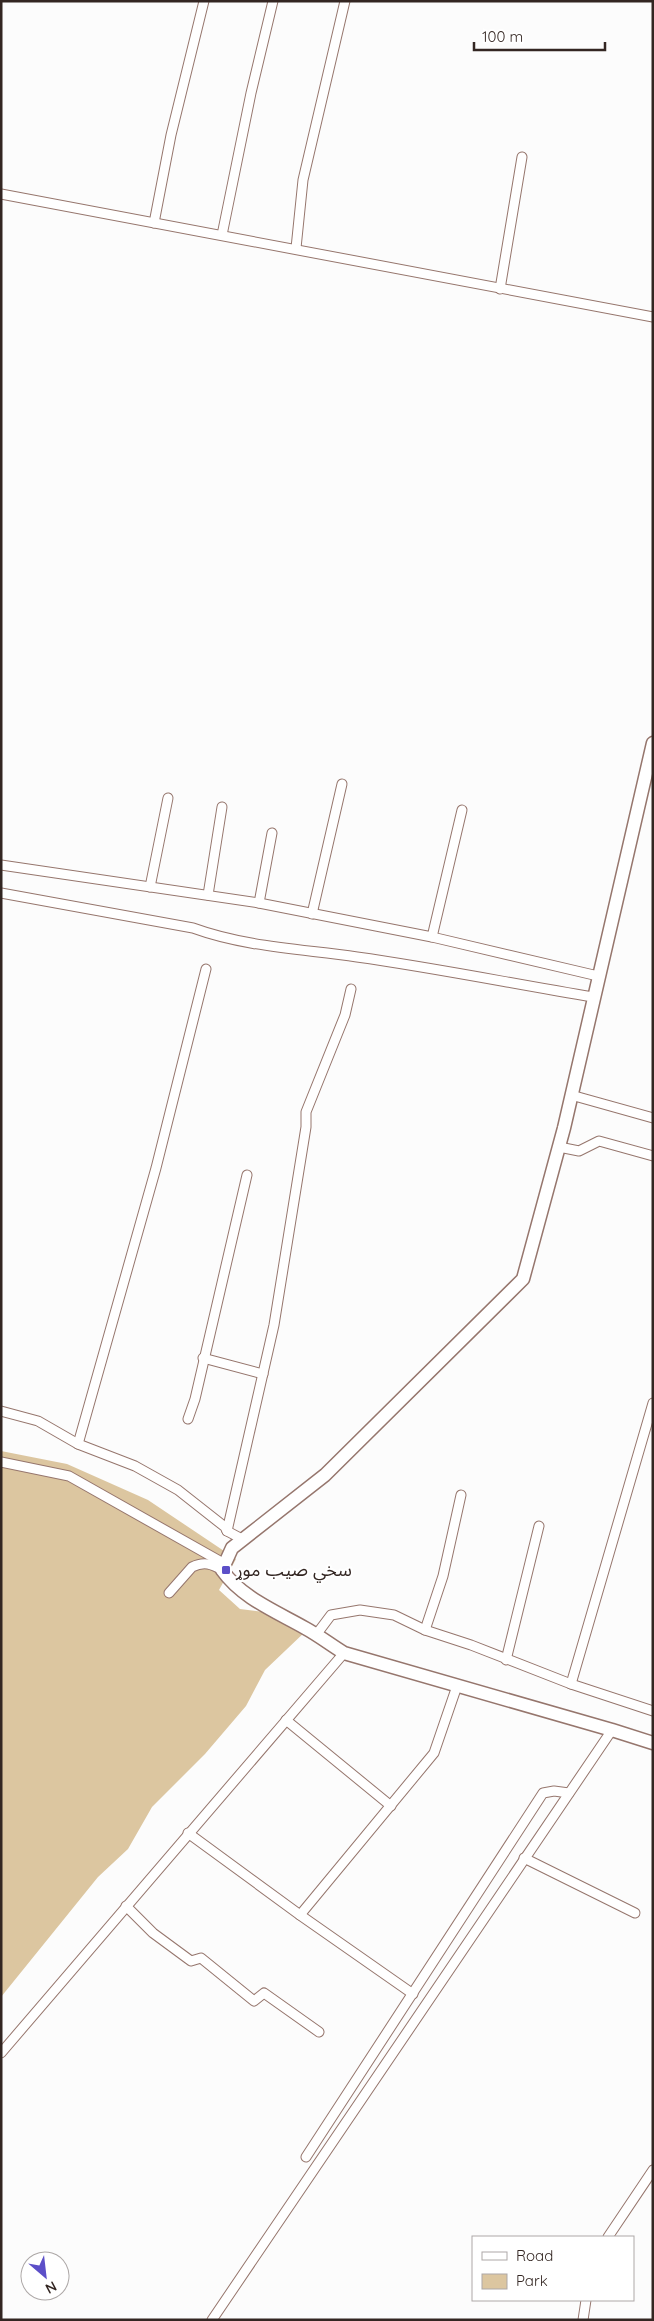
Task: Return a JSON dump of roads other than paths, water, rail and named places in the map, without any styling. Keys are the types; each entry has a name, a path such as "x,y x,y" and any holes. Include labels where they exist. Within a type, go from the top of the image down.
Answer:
{"street":[{"path":"154,223 171,135 204,1"},
{"path":"222,235 251,93 273,1"},
{"path":"296,248 303,180 345,1"},
{"path":"500,289 522,157"},
{"path":"1,194 296,248 653,318"},
{"path":"224,1567 232,1548 325,1475 523,1279 572,1095 593,997 653,743"},
{"path":"312,914 342,784"},
{"path":"150,887 168,798"},
{"path":"208,895 222,807"},
{"path":"432,937 462,810"},
{"path":"258,903 272,833"},
{"path":"1,865 258,903 432,937 598,976"},
{"path":"1,893 193,928 210,934 279,948 357,957 593,997"},
{"path":"78,1444 156,1168 206,969"},
{"path":"227,1531 274,1325 306,1127 306,1112 345,1016 351,989"},
{"path":"572,1095 653,1118"},
{"path":"559,1148 579,1151 598,1141 653,1156"},
{"path":"188,1419 247,1176"},
{"path":"203,1358 263,1374"},
{"path":"571,1684 653,1403"},
{"path":"1,1412 38,1421 78,1444 135,1466 178,1490 225,1527 227,1531 242,1540"},
{"path":"1,1462 69,1476 224,1567 232,1584 245,1594 344,1653 653,1743"},
{"path":"425,1630 443,1576 461,1495"},
{"path":"506,1660 539,1526"},
{"path":"169,1593 192,1566 212,1564 224,1567"},
{"path":"316,1635 331,1615 360,1610 394,1615 425,1630 471,1645 571,1684 653,1710"},
{"path":"1,2053 344,1653"},
{"path":"300,1915 434,1753 457,1686"},
{"path":"286,1720 391,1806"},
{"path":"212,2320 612,1730"},
{"path":"306,2157 414,1994 543,1793 554,1791 570,1793"},
{"path":"188,1833 300,1915 414,1994"},
{"path":"524,1858 635,1913"},
{"path":"126,1906 153,1933 191,1961 201,1958 254,2001 264,1993 319,2032"},
{"path":"609,2236 653,2170"},
{"path":"583,2320 586,2301"}],"place":[{"name":"سخي صیب موړ","path":"226,1570"}]}
